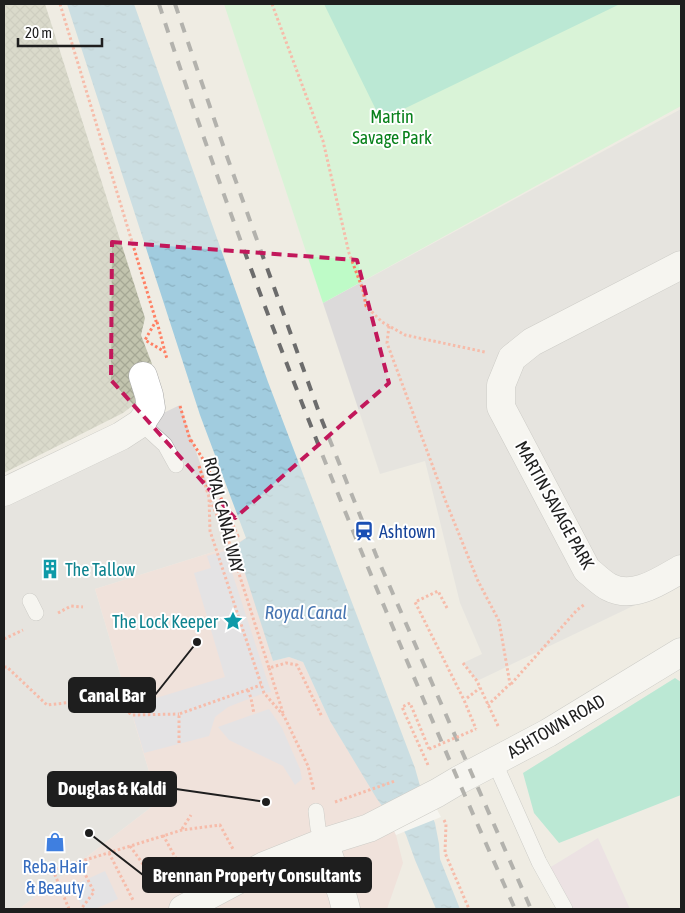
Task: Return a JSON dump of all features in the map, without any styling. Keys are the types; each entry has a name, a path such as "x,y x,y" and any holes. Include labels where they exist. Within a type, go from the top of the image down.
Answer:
{"street":[{"name":"MARTIN SAVAGE PARK","path":"681,264 532,342 512,358 501,385 501,407 587,570 609,587 632,592 654,584 681,569"},
{"path":"4,492 121,436 141,423 151,408 143,376"},
{"name":"ASHTOWN ROAD","path":"324,842 369,828 435,795 548,732 681,652"},
{"path":"183,909 264,866 324,842 346,909"}],"lane":[{"path":"141,423 165,445 176,465"},
{"path":"504,756 539,862 565,909"},
{"path":"316,811 318,828 324,842"}],"path":[{"path":"60,4 165,352"},
{"path":"272,4 323,141 349,253 363,290 366,306 382,322 405,335 512,358"},
{"path":"145,340 156,320"},
{"path":"388,326 387,343 446,502 478,581 499,621 510,684"},
{"path":"184,420 189,438 206,464 238,536 228,539"},
{"name":"ROYAL CANAL WAY","path":"189,438 195,455"},
{"name":"ROYAL CANAL WAY","path":"198,464 209,497 210,531 261,685 264,693 284,716 308,766 317,804 316,811"},
{"path":"209,497 228,539 284,716"},
{"path":"488,705 510,684 577,610 609,587"},
{"path":"447,608 438,591 415,602 464,700 476,729 429,748 410,703 402,707 446,824 445,852 469,909"},
{"path":"269,668 286,663 297,665 322,717"},
{"path":"463,663 480,688 499,729 504,756"},
{"path":"4,667 7,667 47,705 109,698 132,715 179,714 261,685"},
{"path":"468,698 480,688"},
{"path":"248,690 254,714"},
{"path":"179,714 179,743"},
{"path":"349,797 396,780"},
{"path":"182,830 191,815"},
{"path":"69,909 54,870 182,830 220,825 233,849"},
{"path":"163,836 185,875"},
{"path":"130,846 160,888"},
{"path":"108,852 134,902"},
{"path":"79,862 94,892 81,909"}],"highlighted area":[{"path":"112,242 357,260 389,383 235,518 111,380"}],"shaded area":[{"path":"4,4 45,4 145,318 141,335 152,364 130,372 136,403 123,413 4,473"},
{"path":"681,109 681,583 477,681 463,663 482,654 460,603 425,461 380,474 323,303"},
{"path":"180,405 229,547 95,589 158,802 19,909 4,909 4,490"},
{"path":"246,538 273,661 289,657 303,662 330,721 383,807 396,835 403,863 387,909 19,909 158,802 95,589 229,547"},
{"path":"225,551 271,692 228,707 215,717 209,736 144,753 130,706 225,677 194,573 211,568 207,556"},
{"path":"269,709 282,728 300,769 302,779 295,785 283,766 229,740 218,727"},
{"path":"598,838 630,909 557,909 541,873"},
{"path":"105,871 118,899 95,909 83,909 72,886"}],"green space":[{"name":"Martin Savage Park","path":"224,4 681,4 681,106 323,303"},
{"path":"324,4 620,4 381,120"},
{"path":"675,678 681,682 681,795 559,843 534,813 523,773"}],"water":[{"name":"Royal Canal","path":"67,4 134,4 268,382 415,768 422,793 435,823 440,859 460,909 436,909 406,835 390,804 383,807 377,799 330,721 303,662 289,657 273,661 236,545 246,538 200,415"}],"pier":[{"path":"425,787 441,817 396,835 383,807"}],"railway":[{"path":"159,4 238,234 325,461 418,686 515,909"},
{"path":"175,4 225,151 321,418 376,555 531,909"}],"place":[{"name":"Ashtown","path":"364,531"},
{"name":"The Tallow","path":"50,569"},
{"name":"The Lock Keeper","path":"233,621"},
{"name":"Canal Bar","path":"197,642"},
{"name":"Douglas & Kaldi","path":"266,802"},
{"name":"Brennan Property Consultants","path":"89,833"},
{"name":"Reba Hair & Beauty","path":"55,842"}]}
